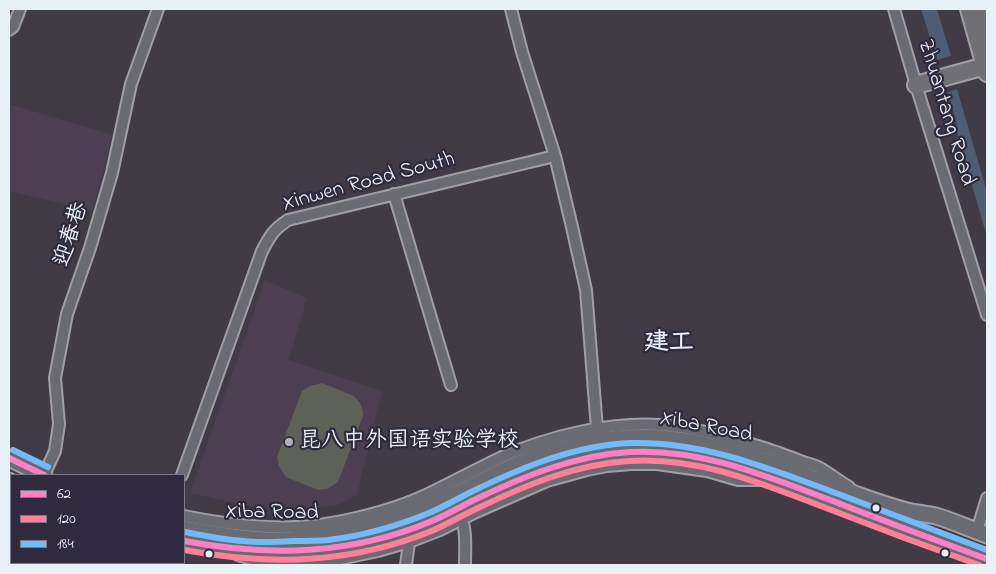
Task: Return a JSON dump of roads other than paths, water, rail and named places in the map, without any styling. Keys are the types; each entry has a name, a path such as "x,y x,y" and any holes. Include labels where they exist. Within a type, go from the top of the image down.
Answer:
{"main road":[{"path":"916,85 986,69 969,9"},
{"path":"981,9 987,32"},
{"name":"Xiba Road","path":"185,529 221,536 280,540 328,536 403,517 432,506 508,468 558,450 603,440 658,438 713,446 781,467 864,498 935,516 982,533"},
{"name":"Xiba Road","path":"185,541 219,547 263,551 334,548 375,540 460,513 514,482 543,470 606,455 630,452 658,452 710,460 776,480 987,559"},
{"path":"9,458 42,474"}],"street":[{"path":"9,30 13,27 20,9"},
{"name":"迎春巷","path":"44,474 55,450 58,424 55,378 67,314 90,248 112,173 130,84 158,9"},
{"path":"511,9 522,52 555,156 586,290 597,429"},
{"name":"Zhuantang Road","path":"894,9 987,315"},
{"name":"Xinwen Road South","path":"182,474 262,251 277,227 288,220 555,156"},
{"path":"394,194 451,386"},
{"path":"185,516 223,524 287,528 326,524 399,506 426,495 503,457 555,438 597,429 629,425 659,425 687,428 749,443 820,468 864,498"},
{"path":"982,533 987,498"},
{"path":"204,544 266,563 335,560 378,552 409,542 440,530 460,513 465,539 465,565"},
{"path":"406,565 409,542"}],"water":[{"path":"921,9 937,9 951,56 937,60"},
{"path":"957,89 987,192 987,237 957,133 956,121 948,92"}],"place":[{"name":"昆八中外国语实验学校","path":"289,442"}],"district":[{"name":"建工","path":"669,345"}]}
